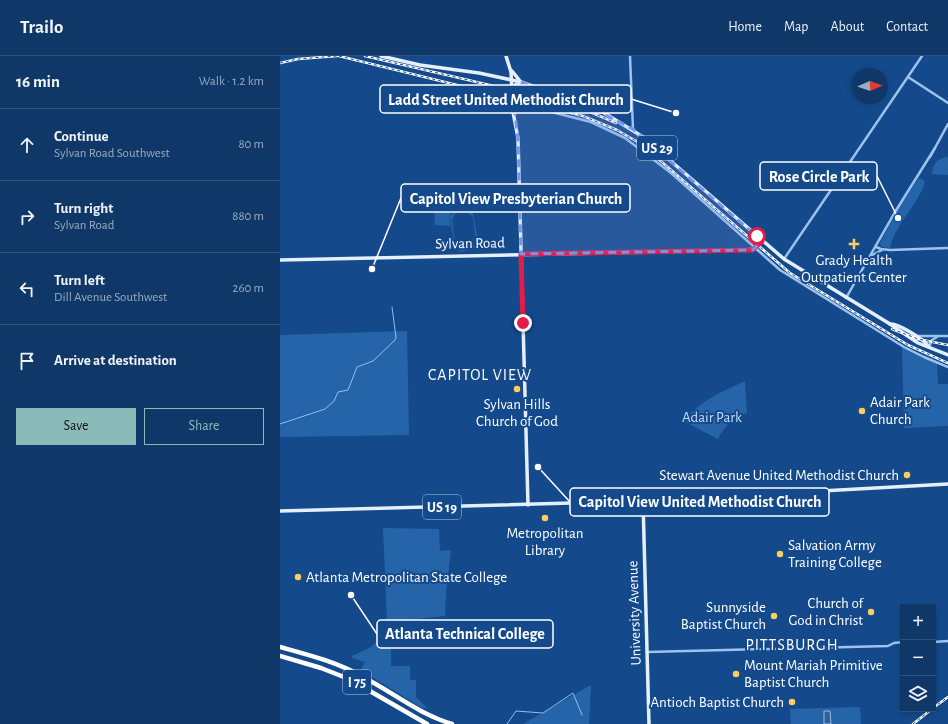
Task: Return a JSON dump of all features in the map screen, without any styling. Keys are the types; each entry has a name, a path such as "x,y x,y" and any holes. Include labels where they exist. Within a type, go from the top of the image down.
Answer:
{"highway":[{"name":"I 75","path":"280,647 322,659 346,668 373,682 418,710 452,724"},
{"name":"I 75","path":"280,656 321,668 349,679 427,724"}],"main road":[{"name":"US 29","path":"381,56 420,65 521,82 582,103 633,130 656,147 784,259 809,276 890,324 905,335 948,355"},
{"path":"506,56 510,68 512,102 518,138 528,505"},
{"path":"498,78 507,76 510,68"},
{"path":"510,68 521,82 512,90"},
{"path":"756,249 762,241"},
{"name":"Sylvan Road","path":"280,260 756,249"},
{"path":"394,257 399,261"},
{"name":"US 29","path":"890,324 894,323 927,343 929,347"},
{"name":"US 19","path":"280,510 643,501 948,484"},
{"name":"University Avenue","path":"643,501 649,724"}],"street":[{"path":"630,56 633,130"},
{"path":"784,259 922,56"},
{"path":"908,77 948,103"},
{"path":"512,102 591,122 625,138 666,169 780,270 797,282 904,347 948,367"},
{"path":"846,298 895,212 924,167 948,124"},
{"path":"876,247 884,250"},
{"path":"870,256 884,250 948,248"},
{"path":"915,336 948,336"},
{"path":"929,347 932,340 937,337"},
{"path":"936,642 948,641"},
{"path":"647,652 888,646 900,642"}],"highlighted area":[{"path":"521,82 582,103 633,129 762,241 753,250 521,254 518,138 512,90"}],"green space":[{"path":"948,157 948,175 932,174 934,164 941,159"},
{"path":"919,178 925,181 918,197 897,230 890,248 882,247 880,243 896,212"},
{"path":"447,210 451,212 451,215 456,211 471,211 473,213 478,241 475,248 461,252 455,248 449,213 450,226 435,225 434,211","holes":["467,212 473,217 476,243 471,248 460,250 455,244 452,219 456,213"]},
{"path":"407,331 409,435 280,437 280,335"},
{"path":"904,347 937,363 938,384 948,384 948,426 904,428 902,348"},
{"name":"Adair Park","path":"745,381 747,413 737,417 730,423 723,430 718,439 685,422 696,408 704,402"},
{"path":"383,528 439,529 440,551 451,550 445,616 387,622"},
{"path":"381,638 386,640 386,646 391,646 391,666 410,666 410,680 416,680 416,697 427,708 422,708 361,670 365,662 352,658 352,656 371,647"},
{"path":"591,685 589,724 523,724 584,689"},
{"path":"860,707 861,724 791,724 790,709"}],"shaded area":[{"path":"824,711 830,711 831,724 824,724"}],"waterway":[{"path":"280,424 325,409 334,401 338,392 348,390 357,367 373,361 395,340 396,337 392,307"},
{"path":"507,724 516,711 543,713 573,693 582,715"}],"railway":[{"path":"280,63 298,59 337,56"},
{"path":"339,56 583,116 617,130 641,144 790,273 908,345 948,363"},
{"path":"365,56 554,100"},
{"path":"547,101 586,111"},
{"path":"581,108 616,123"},
{"path":"892,329 918,339 948,345"},
{"path":"936,706 948,697"},
{"path":"913,724 928,712"}],"place":[{"name":"Ladd Street United Methodist Church","path":"676,113"},
{"name":"Rose Circle Park","path":"898,218"},
{"name":"Grady Health Outpatient Center","path":"854,244"},
{"name":"Capitol View Presbyterian Church","path":"372,269"},
{"name":"Sylvan Hills Church of God","path":"517,389"},
{"name":"Adair Park Church","path":"862,411"},
{"name":"Capitol View United Methodist Church","path":"538,467"},
{"name":"Stewart Avenue United Methodist Church","path":"907,475"},
{"name":"Metropolitan Library","path":"545,518"},
{"name":"Salvation Army Training College","path":"780,554"},
{"name":"Atlanta Metropolitan State College","path":"298,577"},
{"name":"Atlanta Technical College","path":"351,595"},
{"name":"Church of God in Christ","path":"871,612"},
{"name":"Sunnyside Baptist Church","path":"774,616"},
{"name":"Mount Mariah Primitive Baptist Church","path":"736,674"},
{"name":"Antioch Baptist Church","path":"792,702"}],"district":[{"name":"CAPITOL VIEW","path":"480,374"},
{"name":"PITTSBURGH","path":"792,644"}],"route":[{"path":"523,323 521,254 753,250 756,249 762,241 757,236"}]}
